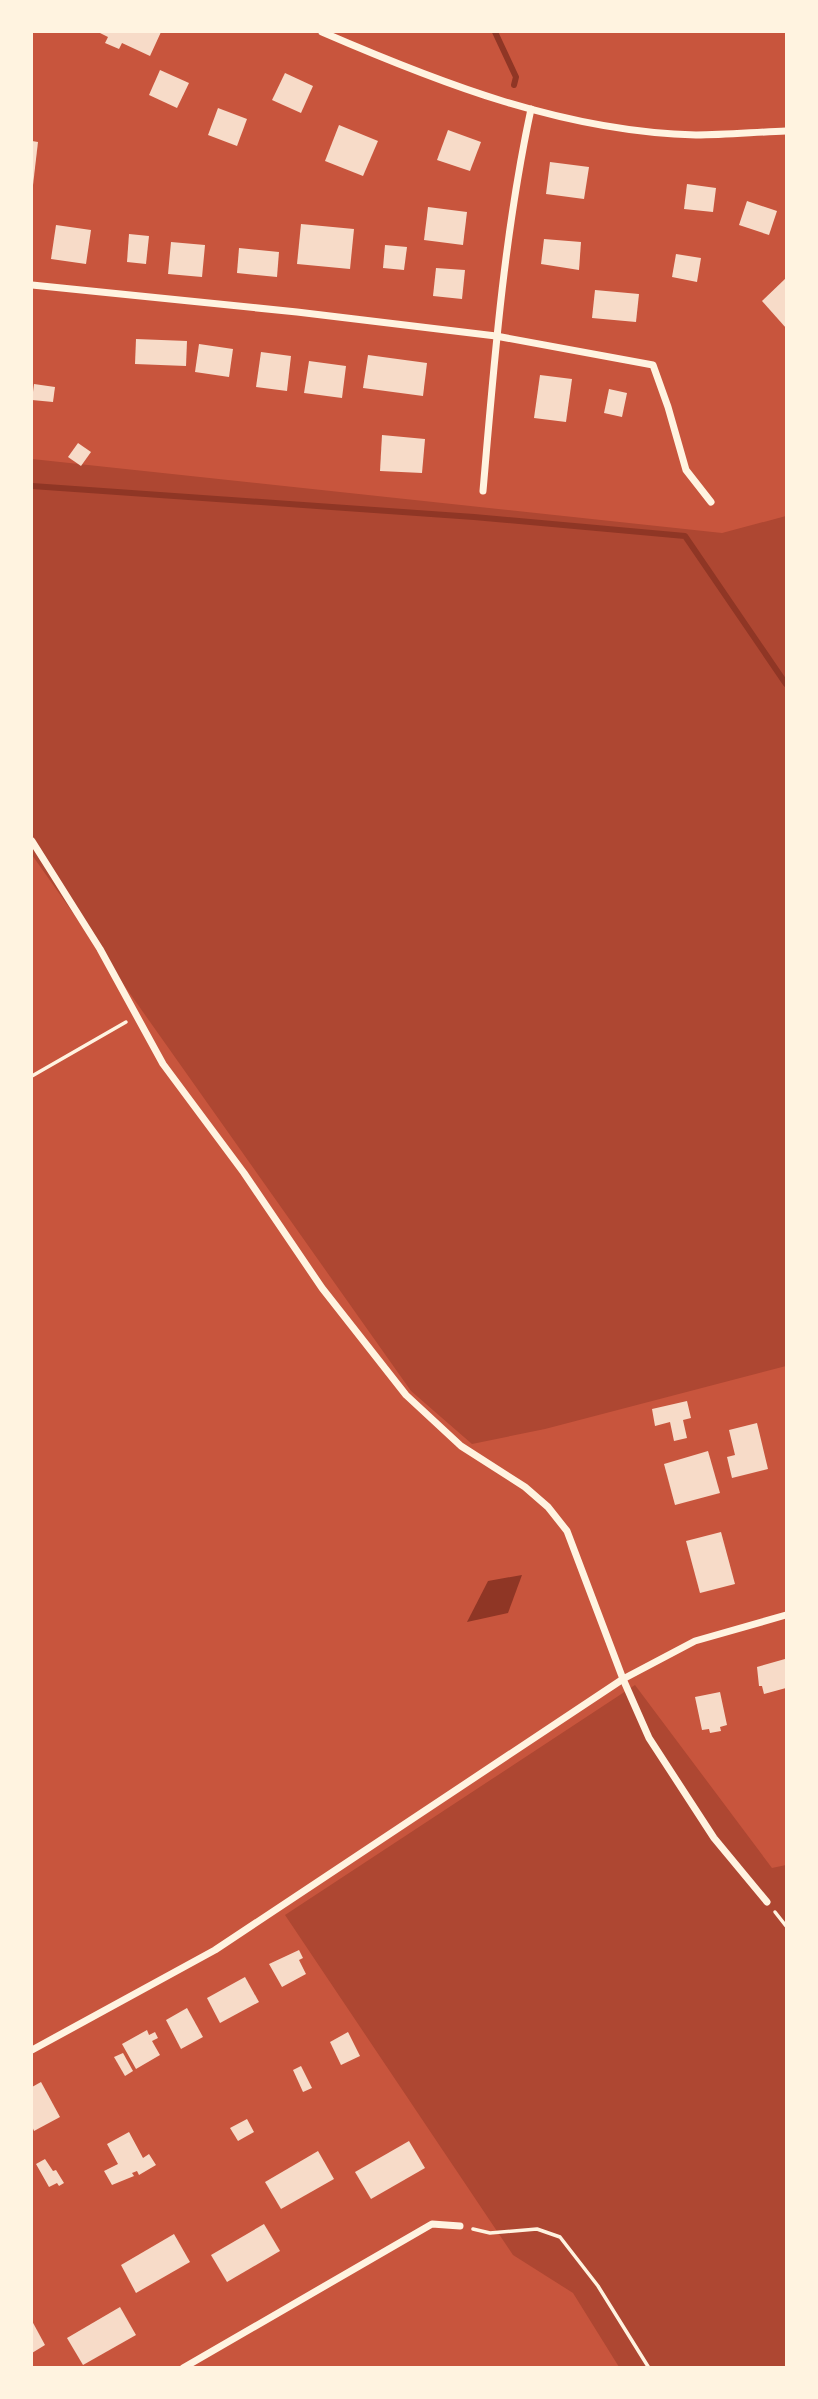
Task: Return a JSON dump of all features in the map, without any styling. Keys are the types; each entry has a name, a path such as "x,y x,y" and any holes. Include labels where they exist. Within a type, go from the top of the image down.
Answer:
{"street":[{"path":"323,32 430,77 531,109 592,123 696,135 786,131"},
{"path":"483,491 496,336 510,221 531,109"},
{"path":"32,285 297,312 496,336 653,365 686,470 710,502"},
{"path":"32,841 100,948 163,1064 244,1173 322,1288 406,1395 461,1446 525,1487 548,1507 567,1531 623,1679 649,1738 714,1838 767,1902"},
{"path":"32,2050 215,1950 623,1679 695,1641 786,1615"},
{"path":"183,2368 432,2224 460,2226"}],"path":[{"path":"32,1076 136,1016"},
{"path":"460,2226 490,2232 537,2229 560,2237 598,2286 649,2368"}],"shaded area":[{"path":"32,459 722,533 786,516 786,1366 545,1429 472,1444 411,1391 32,855"},
{"path":"522,1575 508,1613 467,1622 488,1581"},
{"path":"635,1685 772,1868 786,1865 786,2367 619,2367 573,2293 513,2255 285,1915"}],"building":[{"path":"98,32 161,32 150,56 122,43 119,49 105,43 108,37"},
{"path":"160,70 189,83 177,108 149,95"},
{"path":"285,73 313,86 301,113 272,100"},
{"path":"218,108 247,119 237,146 208,135"},
{"path":"339,125 378,141 363,176 325,161"},
{"path":"448,130 481,142 470,171 437,160"},
{"path":"32,141 38,142 33,185 32,185"},
{"path":"550,162 589,167 584,199 546,194"},
{"path":"687,184 716,188 713,212 684,209"},
{"path":"747,201 777,211 769,235 739,225"},
{"path":"428,207 467,212 463,245 424,240"},
{"path":"301,224 354,229 350,269 297,264"},
{"path":"56,225 91,230 86,264 51,259"},
{"path":"129,234 149,236 146,264 127,262"},
{"path":"544,239 581,242 579,270 541,264"},
{"path":"171,242 205,245 202,277 168,274"},
{"path":"385,245 407,247 404,270 383,268"},
{"path":"239,248 279,252 277,277 237,273"},
{"path":"676,254 701,258 697,282 672,277"},
{"path":"436,268 465,270 462,299 433,296"},
{"path":"786,278 786,328 762,301"},
{"path":"595,290 639,294 636,322 592,318"},
{"path":"136,339 187,341 186,366 135,364"},
{"path":"199,344 233,349 229,377 195,372"},
{"path":"261,352 291,356 287,391 256,387"},
{"path":"368,355 427,363 423,396 363,388"},
{"path":"309,361 346,366 342,398 304,393"},
{"path":"540,375 572,379 566,422 534,418"},
{"path":"34,384 55,387 53,402 32,400"},
{"path":"609,389 627,393 622,417 604,413"},
{"path":"382,435 425,439 422,473 380,471"},
{"path":"78,443 91,452 81,466 68,457"},
{"path":"687,1401 691,1418 683,1420 687,1438 674,1441 670,1422 655,1426 652,1409"},
{"path":"757,1423 768,1469 732,1478 727,1457 735,1455 729,1430"},
{"path":"708,1451 720,1493 675,1505 664,1464"},
{"path":"721,1532 735,1584 700,1593 686,1541"},
{"path":"785,1659 786,1688 764,1694 762,1686 759,1686 757,1667"},
{"path":"720,1692 727,1725 720,1727 721,1731 710,1733 709,1729 702,1730 695,1697"},
{"path":"299,1950 303,1958 299,1960 306,1974 282,1987 269,1964"},
{"path":"245,1977 259,2002 220,2023 207,1998"},
{"path":"187,2008 203,2037 181,2049 166,2020"},
{"path":"147,2030 149,2035 155,2032 158,2038 152,2041 160,2055 136,2069 122,2044"},
{"path":"348,2032 360,2056 341,2065 330,2042"},
{"path":"123,2053 133,2071 125,2076 114,2057"},
{"path":"301,2066 312,2088 303,2092 293,2070"},
{"path":"41,2082 60,2117 34,2131 32,2087"},
{"path":"247,2119 254,2132 238,2141 230,2128"},
{"path":"129,2132 143,2158 149,2154 156,2165 139,2175 137,2171 132,2173 134,2176 112,2185 104,2171 118,2164 107,2144"},
{"path":"409,2141 425,2168 371,2199 355,2172"},
{"path":"318,2151 334,2179 281,2209 265,2182"},
{"path":"45,2159 64,2183 49,2187 36,2164"},
{"path":"264,2224 280,2251 227,2282 211,2255"},
{"path":"174,2234 190,2262 136,2293 121,2265"},
{"path":"120,2307 136,2335 83,2365 67,2338"},
{"path":"32,2321 45,2345 32,2353"}],"waterway":[{"path":"495,32 516,77 514,85"},
{"path":"32,486 474,517 685,536 786,684"}]}
